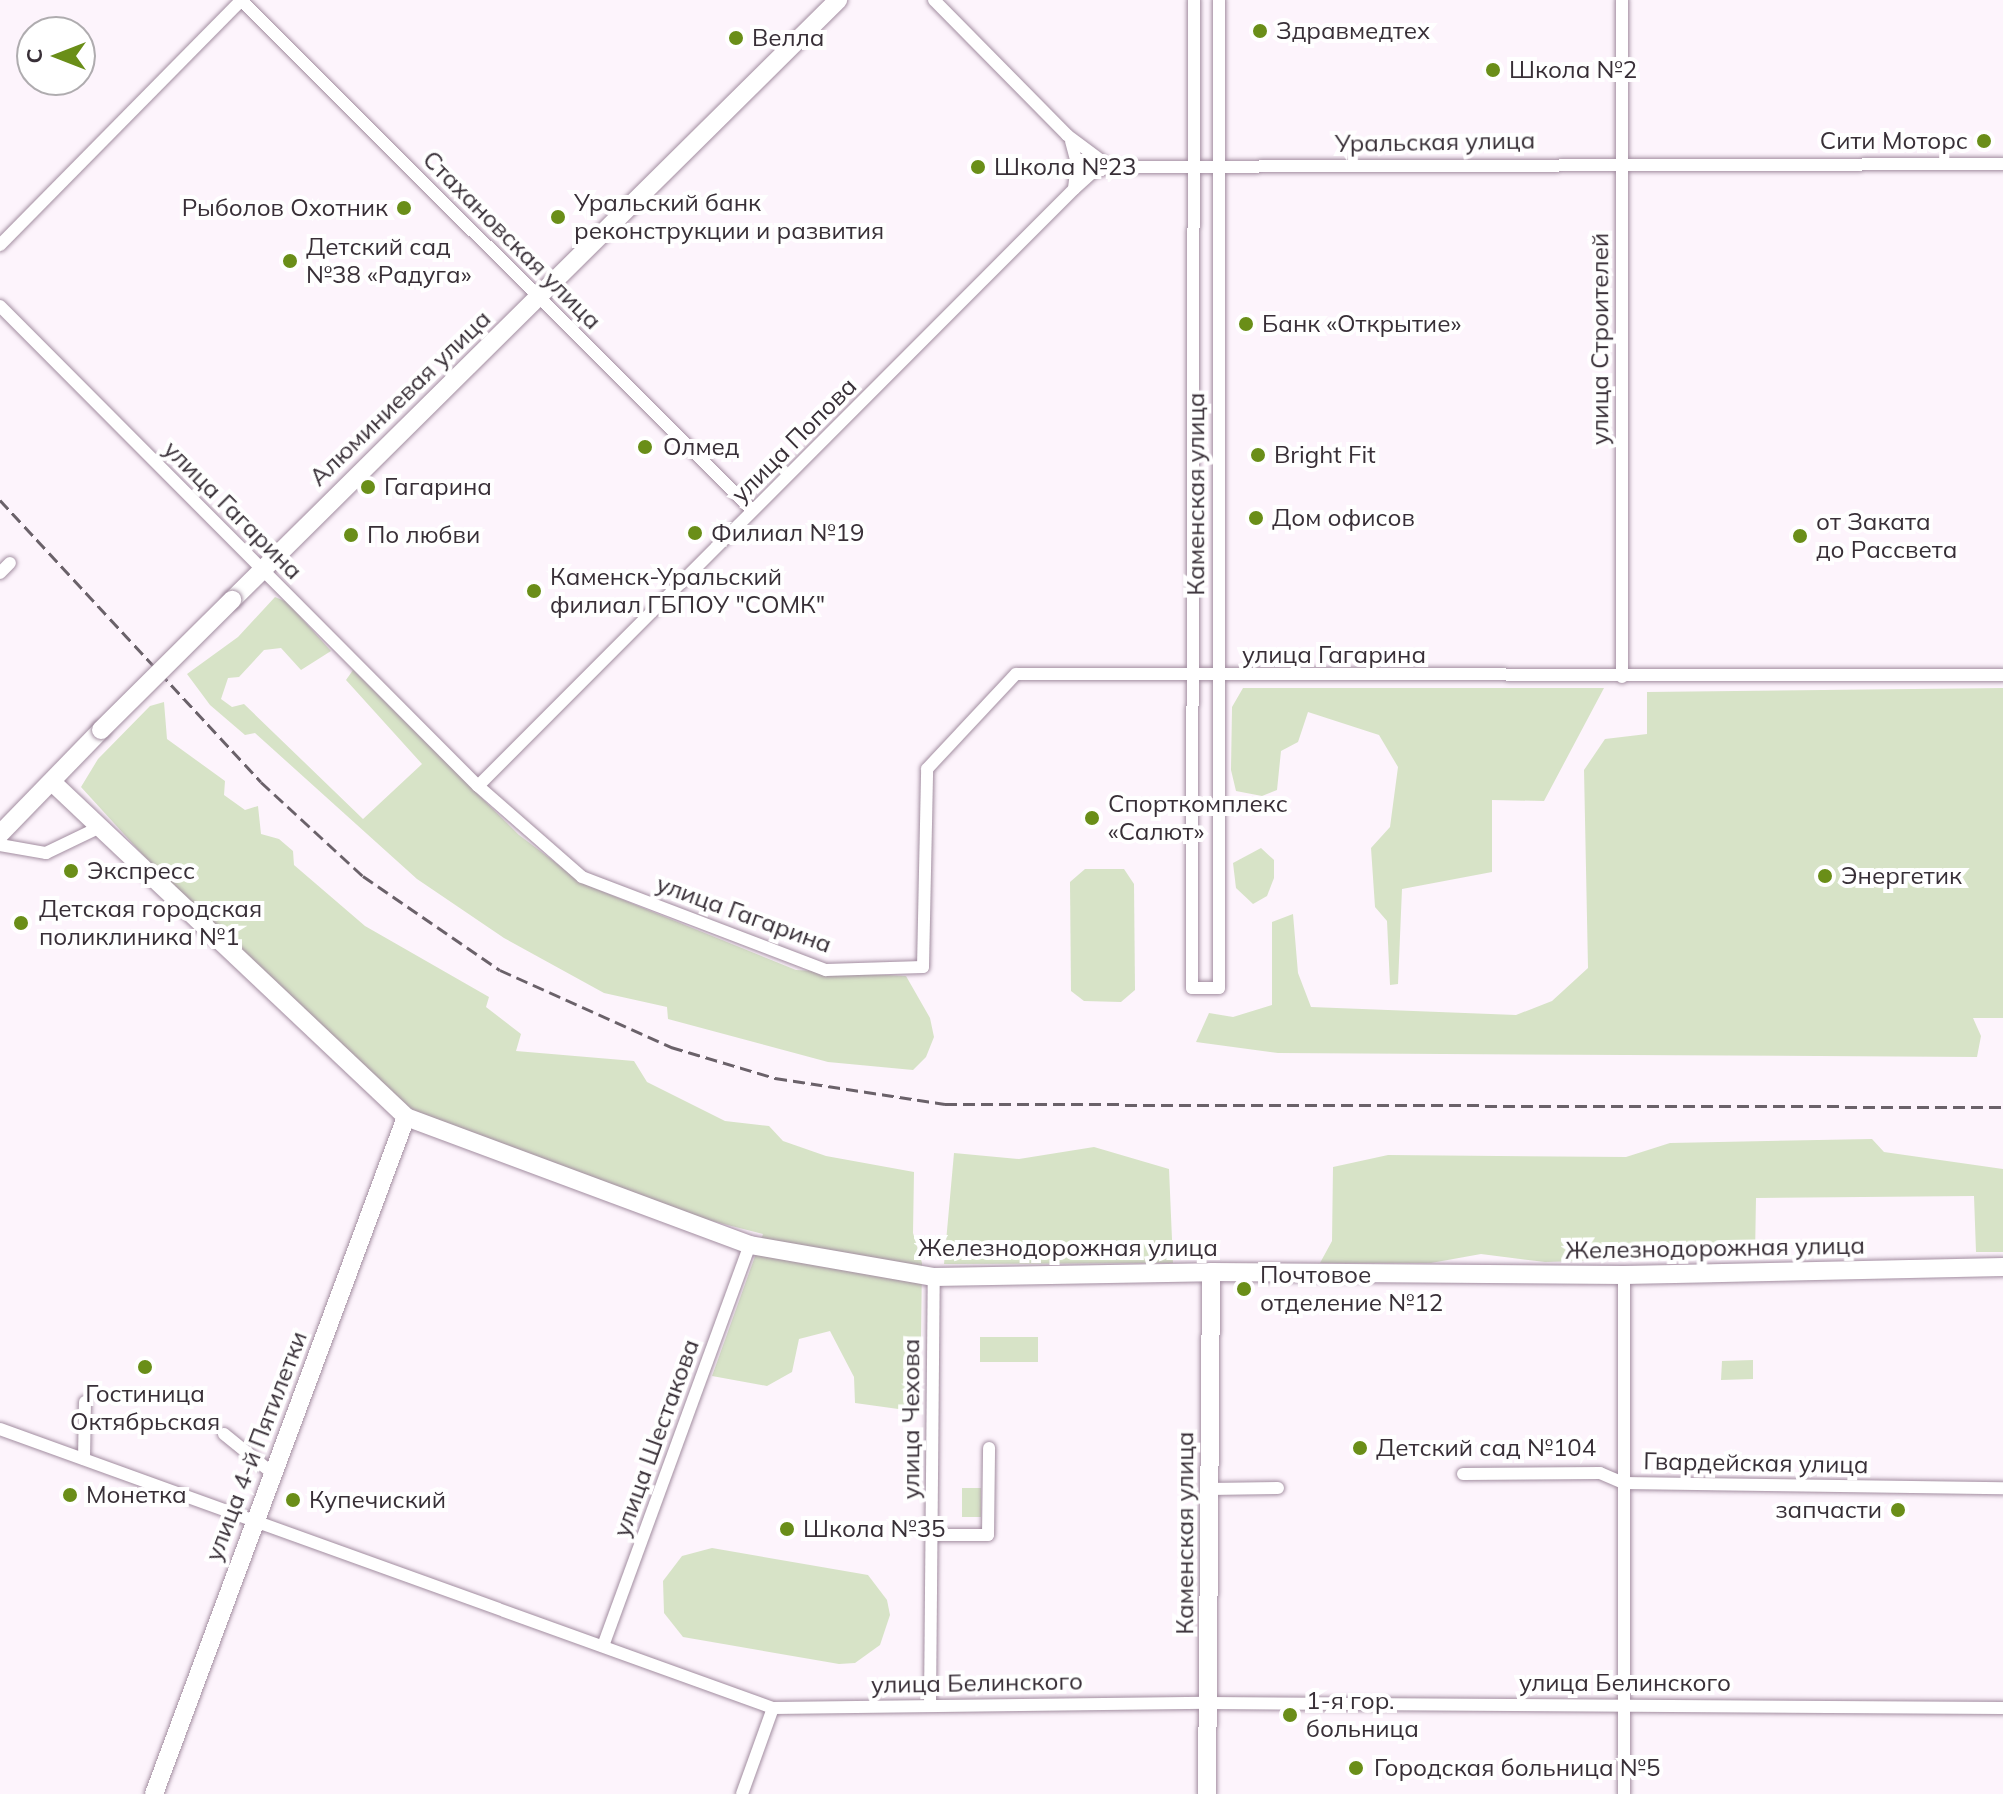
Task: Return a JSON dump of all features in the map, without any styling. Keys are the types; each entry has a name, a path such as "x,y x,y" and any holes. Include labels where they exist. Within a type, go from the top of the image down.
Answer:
{"street":[{"name":"Стахановская улица","path":"241,0 753,511"},
{"path":"0,245 241,0"},
{"name":"Алюминиевая улица","path":"0,834 101,730 838,0"},
{"path":"934,0 1067,135 1110,167"},
{"name":"Каменская улица","path":"1194,0 1192,988 1219,988 1219,0"},
{"name":"улица Строителей","path":"1622,0 1622,677"},
{"path":"1067,135 1077,164 1074,189"},
{"name":"Уральская улица","path":"1110,167 1622,162 2003,164"},
{"name":"улица Попова","path":"478,786 1074,189 1093,172 1110,167"},
{"name":"улица Гагарина","path":"0,306 478,786 582,877 826,970 923,967 927,769 1016,674 1220,677 2003,675"},
{"name":"Железнодорожная улица","path":"52,782 406,1117 750,1245 934,1277 1211,1272 1624,1275 2003,1267"},
{"path":"0,845 46,853 100,827"},
{"name":"улица 4-й Пятилетки","path":"154,1794 253,1519 406,1117"},
{"name":"улица Шестакова","path":"603,1646 750,1245"},
{"name":"Каменская улица","path":"1207,1794 1211,1272"},
{"path":"1624,1275 1624,1794"},
{"name":"улица Чехова","path":"930,1706 934,1277"},
{"path":"84,1459 85,1402"},
{"name":"улица Белинского","path":"0,1429 773,1708 1208,1703 2003,1708"},
{"path":"224,1434 271,1472"},
{"path":"932,1535 988,1535 989,1448"},
{"name":"Гвардейская улица","path":"1463,1474 1600,1473 1624,1483 2003,1488"},
{"path":"1209,1489 1278,1488"},
{"path":"742,1794 773,1708"}],"green space":[{"path":"275,597 287,602 331,651 301,670 281,648 264,650 239,677 228,678 221,699 232,707 244,704 363,819 422,764 346,680 353,670 519,835 584,884 796,970 906,976 930,1018 934,1037 926,1057 913,1070 828,1062 668,1019 667,1007 604,993 504,938 417,879 255,733 245,735 210,705 187,674 238,637"},
{"path":"1243,688 1604,688 1544,801 1492,800 1492,872 1402,889 1398,984 1390,985 1387,921 1375,907 1371,848 1390,827 1398,767 1379,735 1308,712 1298,742 1281,751 1277,790 1262,796 1236,791 1231,770 1232,707"},
{"name":"Энергетик","path":"2003,688 2003,1018 1973,1018 1981,1036 1977,1057 1278,1053 1196,1042 1209,1013 1233,1017 1272,1005 1272,922 1293,914 1298,973 1311,1007 1516,1015 1552,1001 1588,968 1584,770 1605,739 1647,734 1647,692"},
{"path":"164,702 167,739 225,781 224,795 245,810 258,806 261,834 279,839 293,851 294,865 365,926 489,997 486,1007 521,1034 516,1051 634,1061 647,1082 725,1121 769,1126 783,1141 826,1156 914,1172 913,1233 922,1263 920,1412 855,1403 854,1377 830,1331 799,1339 792,1372 767,1386 712,1376 763,1234 704,1219 409,1109 164,878 81,787 98,759 150,706"},
{"path":"1261,848 1274,860 1274,878 1267,896 1253,904 1236,888 1233,863"},
{"path":"1085,869 1124,869 1134,884 1135,990 1121,1002 1084,1001 1071,991 1070,882"},
{"path":"1872,1139 1884,1152 2003,1169 2003,1252 1976,1252 1974,1196 1756,1198 1755,1256 1545,1262 1481,1254 1431,1263 1320,1263 1332,1241 1333,1167 1388,1155 1626,1157 1670,1143"},
{"path":"1094,1147 1169,1169 1173,1263 944,1264 954,1153 1019,1159"},
{"path":"980,1337 1038,1337 1038,1362 980,1362"},
{"path":"1753,1360 1753,1379 1721,1380 1722,1361"},
{"path":"962,1488 981,1488 981,1517 962,1517"},
{"path":"712,1548 868,1575 887,1600 890,1615 880,1645 855,1663 839,1664 683,1637 664,1613 663,1581 682,1556"}],"railway":[{"path":"0,500 261,782 363,876 500,970 671,1047 775,1078 945,1104 2003,1107"}],"place":[{"name":"Здравмедтех","path":"1260,31"},
{"name":"Велла","path":"736,38"},
{"name":"Школа №2","path":"1493,70"},
{"name":"Сити Моторс","path":"1984,141"},
{"name":"Школа №23","path":"978,167"},
{"name":"Рыболов Охотник","path":"404,208"},
{"name":"Уральский банк реконструкции и развития","path":"558,217"},
{"name":"Детский сад №38 «Радуга»","path":"290,261"},
{"name":"Банк «Открытие»","path":"1246,324"},
{"name":"Олмед","path":"645,447"},
{"name":"Bright Fit","path":"1258,455"},
{"name":"Гагарина","path":"368,487"},
{"name":"Дом офисов","path":"1256,518"},
{"name":"Филиал №19","path":"695,533"},
{"name":"По любви","path":"351,535"},
{"name":"от Заката до Рассвета","path":"1800,536"},
{"name":"Каменск-Уральский филиал ГБПОУ \"СОМК\"","path":"534,591"},
{"name":"Спорткомплекс «Салют»","path":"1092,818"},
{"name":"Экспресс","path":"71,871"},
{"name":"Энергетик","path":"1825,876"},
{"name":"Детская городская поликлиника №1","path":"21,923"},
{"name":"Почтовое отделение №12","path":"1244,1289"},
{"name":"Гостиница Октябрьская","path":"145,1367"},
{"name":"Детский сад №104","path":"1360,1448"},
{"name":"Монетка","path":"70,1495"},
{"name":"Купечиский","path":"293,1500"},
{"name":"запчасти","path":"1898,1510"},
{"name":"Школа №35","path":"787,1529"},
{"name":"1-я гор. больница","path":"1290,1715"},
{"name":"Городская больница №5","path":"1356,1768"}]}
